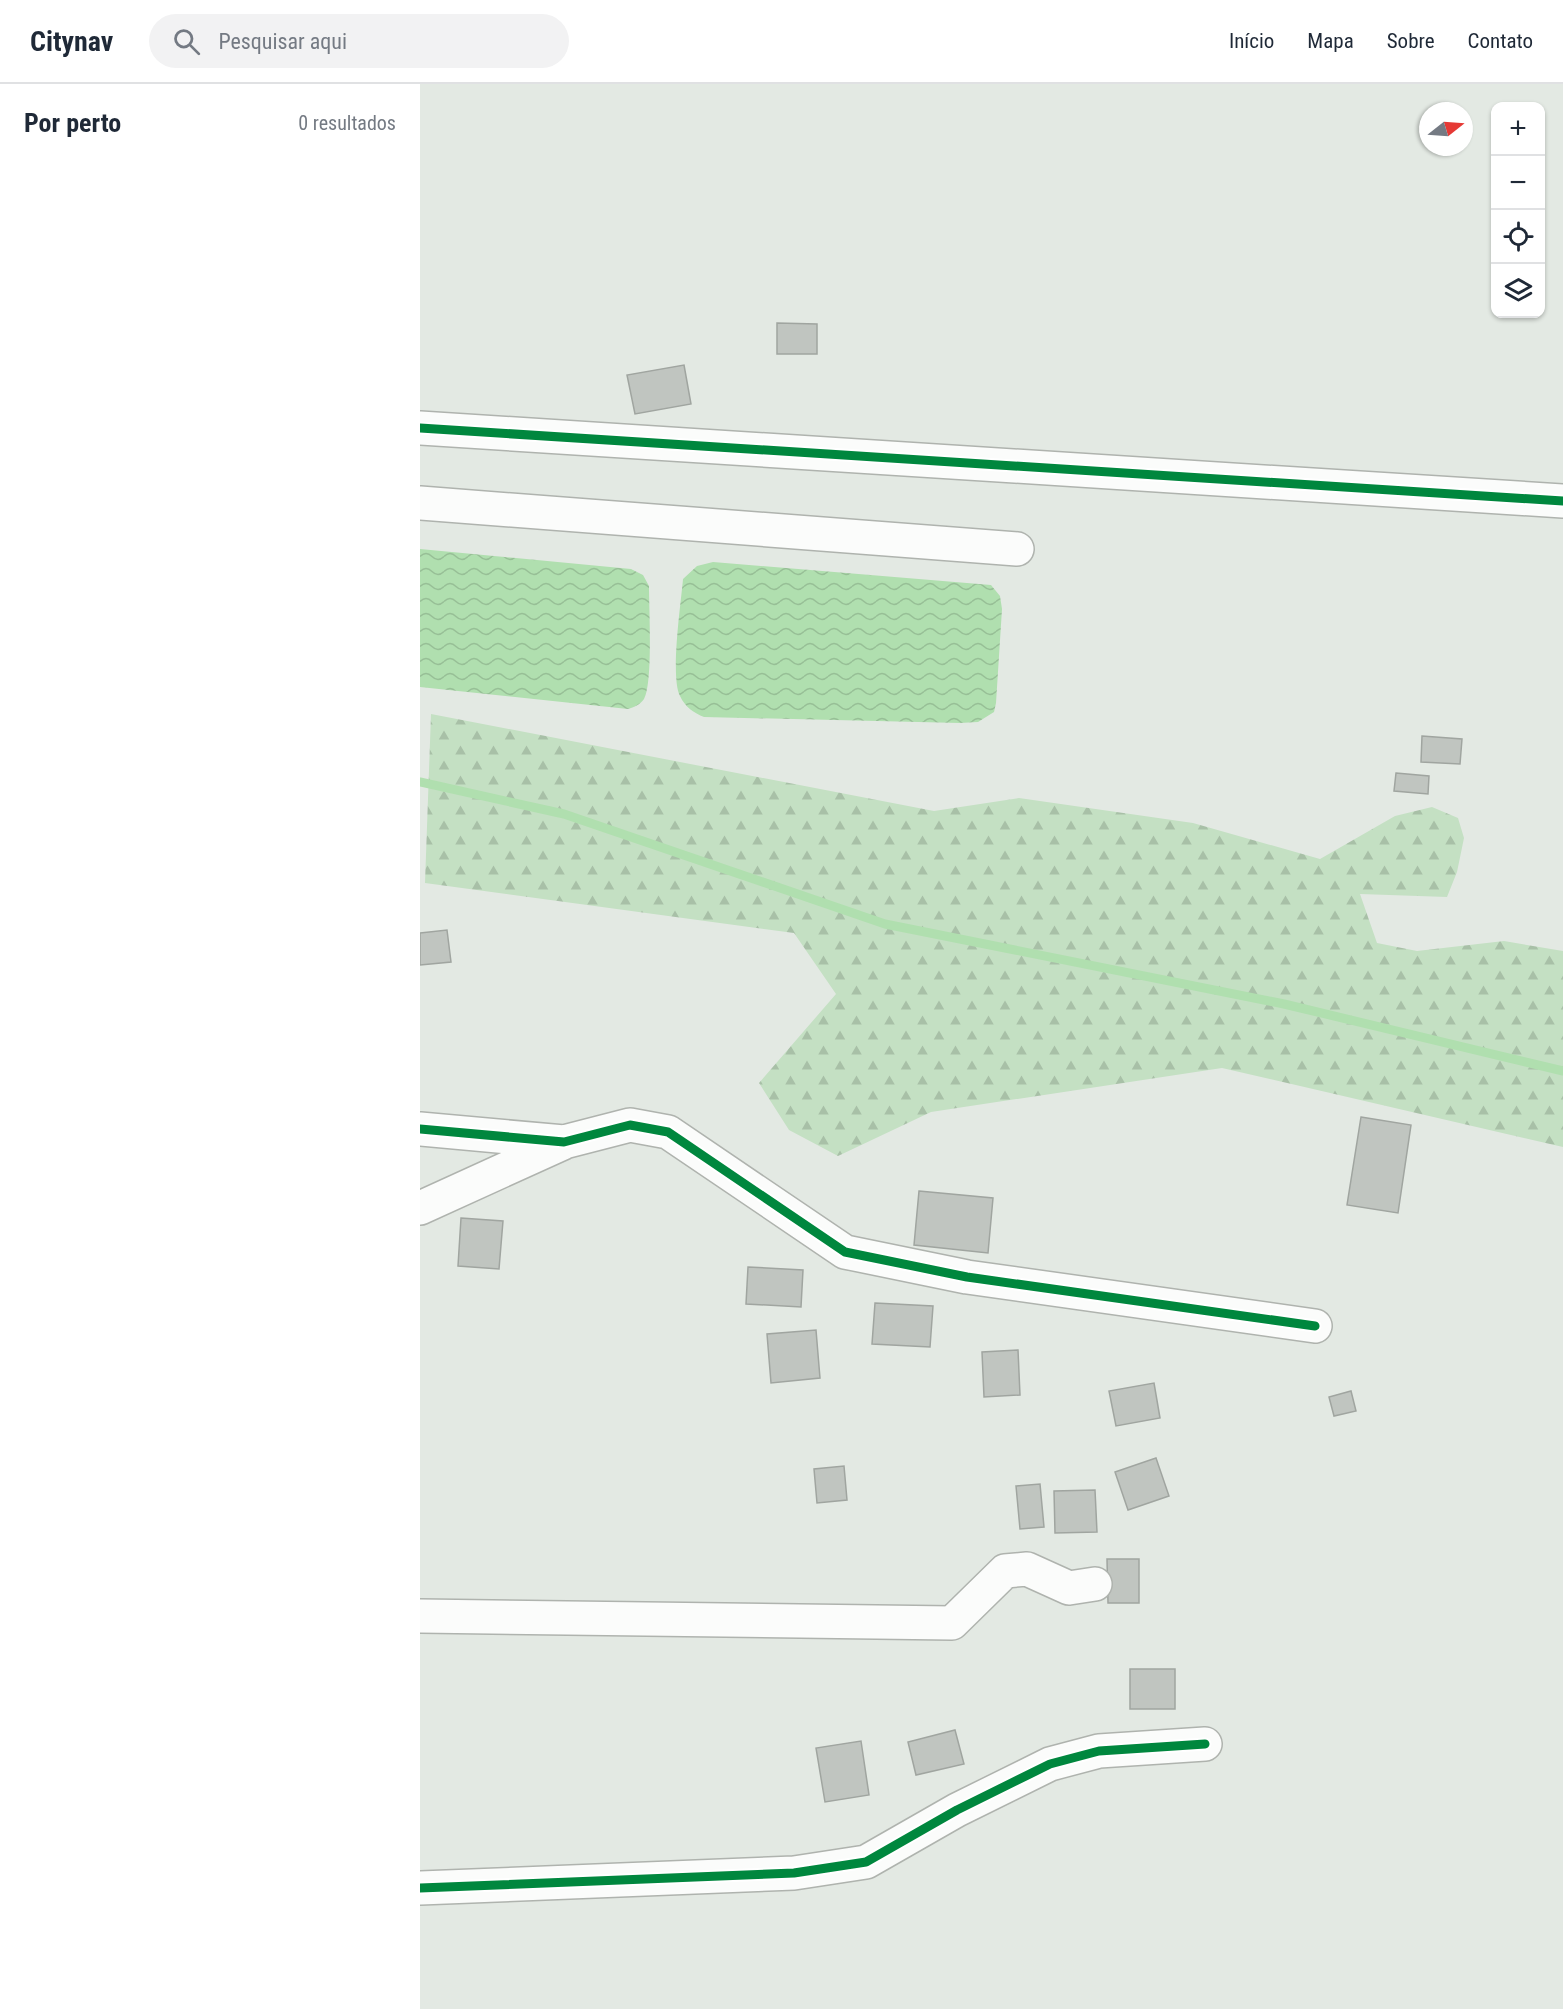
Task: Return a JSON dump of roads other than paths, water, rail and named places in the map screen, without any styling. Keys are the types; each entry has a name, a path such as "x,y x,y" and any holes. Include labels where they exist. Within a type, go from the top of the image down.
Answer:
{"street":[{"path":"420,428 1563,501"},
{"path":"420,503 1017,549"},
{"path":"420,1208 564,1142 630,1125 668,1132 845,1252 967,1277 1315,1326"},
{"path":"420,1129 564,1142"},
{"path":"420,1616 952,1623 1005,1571 1028,1569 1069,1588 1095,1584"},
{"path":"420,1888 795,1873 866,1862 957,1810 1050,1764 1099,1751 1205,1744"}],"water":[{"path":"420,549 631,569 643,575 649,586 650,628 649,678 644,699 628,709 420,687"},
{"path":"713,562 991,585 1000,596 1002,609 994,712 978,722 960,723 704,717 697,714 684,703 677,687 676,657 683,579 697,566"}],"waterway":[{"path":"420,782 564,814 885,924 1284,1004 1563,1071"}]}
